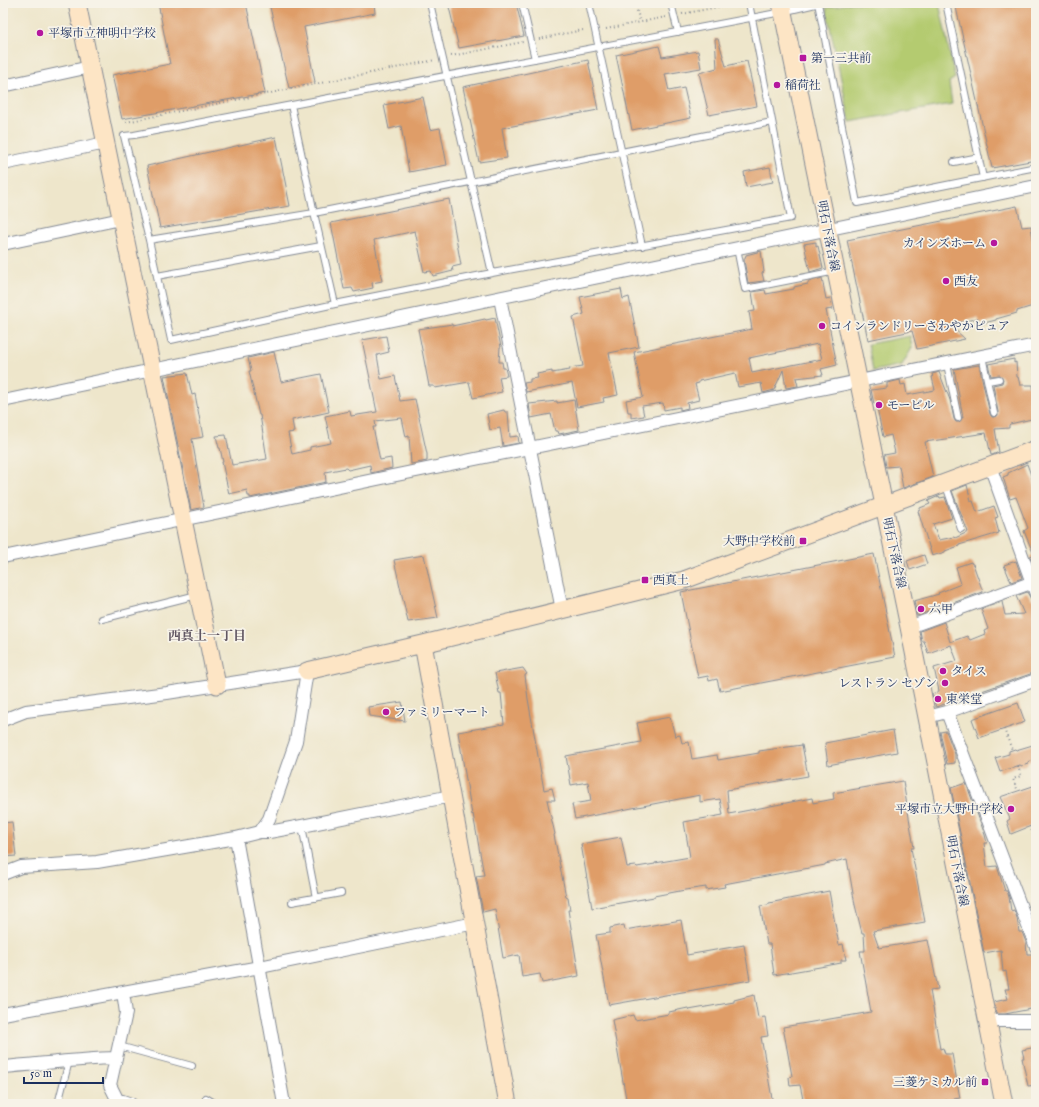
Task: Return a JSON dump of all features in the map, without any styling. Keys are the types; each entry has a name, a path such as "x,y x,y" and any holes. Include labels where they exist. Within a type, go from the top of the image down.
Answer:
{"street":[{"path":"77,3 217,685"},
{"name":"明石下落合線","path":"781,7 909,627 986,1021 1004,1104"},
{"path":"3,86 90,67"},
{"path":"3,164 106,143"},
{"path":"3,401 1036,186"},
{"path":"3,244 121,220"},
{"path":"500,298 562,610"},
{"path":"3,557 1036,345"},
{"path":"3,720 26,710 167,693 307,671 684,580 1036,449"},
{"path":"990,466 1034,582 1036,594"},
{"path":"909,627 1034,582"},
{"path":"423,644 508,1104"},
{"path":"260,832 269,819 296,740 307,671"},
{"path":"927,717 947,712 1036,680"},
{"path":"947,712 1036,947"},
{"path":"3,874 21,867 97,862 236,838 260,832 269,832 302,826 451,796"},
{"path":"236,838 284,1104"},
{"path":"3,1014 260,967 475,923"},
{"path":"123,992 126,1013 110,1085 117,1099 131,1104"},
{"path":"986,1021 1036,1021"},
{"path":"3,1067 87,1058 116,1058"}],"lane":[{"path":"430,3 492,273"},
{"path":"522,3 535,59"},
{"path":"589,3 642,246"},
{"path":"671,3 678,32"},
{"path":"749,3 752,17 791,218 492,273 335,304 171,340 124,136 678,32 752,17 781,7 819,3 857,203 1036,167"},
{"path":"946,3 983,178"},
{"path":"291,105 335,304"},
{"path":"149,240 314,213 772,122"},
{"path":"954,162 979,157"},
{"path":"157,276 322,246"},
{"path":"737,248 745,289 836,271"},
{"path":"982,356 994,412"},
{"path":"947,364 958,418"},
{"path":"988,381 999,379"},
{"path":"945,483 961,529"},
{"path":"102,619 198,595"},
{"path":"302,826 316,898"},
{"path":"292,902 342,893"},
{"path":"119,1046 192,1066"},
{"path":"58,1104 69,1061"},
{"path":"206,1098 216,1104"}],"path":[{"path":"635,3 640,22"},
{"path":"536,39 583,30"},
{"path":"451,56 529,41"},
{"path":"126,122 436,59"},
{"path":"1004,730 1012,750"},
{"path":"1018,766 1021,776 1013,779 1018,791"},
{"path":"1030,826 1036,843"}],"green space":[{"path":"852,3 939,3 955,78 949,82 952,104 850,122 826,8"},
{"path":"910,336 912,348 902,365 873,371 868,344"}],"building":[{"path":"158,3 246,3 265,93 122,119 112,75 170,64"},
{"path":"269,3 374,3 375,13 304,27 315,82 289,88"},
{"path":"448,3 516,3 524,36 459,48"},
{"path":"955,3 1036,3 1036,160 992,168"},
{"path":"715,39 718,39 726,66 747,61 757,106 709,115 699,73 717,68"},
{"path":"659,46 662,57 698,51 701,68 665,74 669,91 684,88 691,118 632,130 616,55"},
{"path":"588,60 598,110 502,128 507,158 479,162 463,87"},
{"path":"423,97 430,130 440,128 447,165 409,172 401,126 389,129 384,105"},
{"path":"276,137 290,206 160,228 147,166"},
{"path":"770,167 773,182 746,187 744,172"},
{"path":"449,199 461,265 452,267 453,271 433,276 431,271 424,272 415,231 374,240 382,281 372,283 373,288 354,292 352,288 344,289 331,223"},
{"name":"西友","path":"1017,206 1022,227 1031,226 1036,257 1036,305 1017,311 1017,313 980,324 978,318 950,325 965,339 917,349 912,331 868,340 847,240"},
{"path":"816,242 816,247 818,246 823,268 810,272 804,244"},
{"path":"761,251 764,281 748,283 744,260 746,255"},
{"path":"822,278 826,299 830,298 832,309 826,310 837,365 821,369 823,375 796,378 798,386 786,388 783,370 774,390 763,393 761,383 738,387 735,373 699,381 699,383 695,384 699,400 687,403 688,408 680,410 680,407 664,410 663,403 642,406 644,416 631,418 631,412 628,412 626,400 643,397 634,352 752,329 749,312 755,311 752,292 765,290 766,294 794,289 794,287 808,284 808,282","holes":["818,344 822,359 752,373 749,358"]},
{"path":"621,289 623,299 629,297 639,347 609,353 618,395 603,398 604,402 577,407 572,383 526,392 524,383 530,382 530,379 538,378 537,374 570,370 569,368 583,366 573,317 584,314 580,297"},
{"path":"495,318 501,347 499,362 502,362 507,376 499,377 502,392 473,398 469,382 435,388 434,386 429,386 418,329 452,324 452,326"},
{"path":"386,336 389,352 377,355 381,379 395,376 400,401 415,399 427,454 427,461 411,464 409,436 406,437 402,418 375,421 376,427 373,427 380,460 391,458 392,468 371,473 370,465 348,470 346,468 325,472 326,482 250,498 247,490 229,494 220,448 216,436 226,435 232,465 267,459 260,415 249,371 251,371 248,358 274,352 281,382 321,374 329,412 292,420 294,432 288,433 292,454 310,450 310,447 331,443 325,416 350,411 351,416 377,412 362,340"},
{"path":"1014,359 1014,363 1016,362 1017,377 1020,385 1033,385 1036,418 1010,424 1009,428 995,429 999,452 992,455 986,433 925,442 933,477 903,488 899,466 886,467 884,455 895,453 891,435 883,437 876,404 874,404 871,390 887,388 887,383 900,380 901,385 905,384 907,395 935,390 932,374 939,372 950,400 954,419 956,422 959,422 963,417 954,369 979,365 990,414 992,417 995,417 998,415 998,412 993,385 1002,383 1003,379 1000,375 991,376 988,364"},
{"path":"187,373 192,395 195,394 203,437 192,439 204,507 191,510 164,376"},
{"path":"574,400 579,430 559,434 558,431 555,431 551,414 531,418 529,404 557,401 557,403"},
{"path":"504,410 505,412 508,412 510,437 518,436 519,443 503,446 500,428 490,430 487,414"},
{"path":"1027,464 1036,489 1036,572 1030,556 1034,555 1024,531 1028,528 1016,497 1010,499 1003,477"},
{"path":"967,485 971,501 973,501 977,512 994,506 998,517 995,518 999,533 959,545 945,552 932,556 918,511 920,508 930,504 928,501 939,496 940,498 945,497 952,518 933,524 939,540 955,538 968,532 952,491"},
{"path":"874,554 895,657 720,691 717,679 709,681 708,676 698,678 681,592"},
{"path":"424,555 438,618 408,622 394,560"},
{"path":"924,555 927,564 910,570 907,561"},
{"path":"1016,561 1022,578 1011,582 1004,565"},
{"path":"971,562 983,592 917,616 914,601 939,594 938,593 961,584 956,567"},
{"path":"1027,592 1031,599 1036,601 1036,672 936,707 932,694 939,691 934,668 957,661 951,645 928,653 924,641 922,641 920,631 944,622 950,642 967,636 970,640 985,634 984,631 988,629 981,609 1002,602 1005,615 1024,614 1016,596"},
{"path":"523,668 527,674 525,675 528,699 544,790 552,788 555,800 547,800 555,834 566,897 568,898 570,910 568,910 579,976 542,983 540,974 522,977 519,955 503,958 495,909 483,912 476,876 484,875 458,732 504,724 501,693 499,693 495,673"},
{"name":"ファミリーマート","path":"402,702 405,721 369,716 368,707"},
{"path":"1018,703 1025,722 979,738 972,719"},
{"path":"670,717 675,736 680,735 682,743 689,742 692,759 717,755 718,760 759,753 759,751 802,745 808,776 727,790 729,814 812,798 813,803 834,799 833,793 903,781 914,848 911,848 925,922 873,931 879,948 928,940 938,989 930,990 940,1049 943,1048 945,1054 952,1054 960,1098 923,1104 804,1104 800,1085 790,1086 789,1077 792,1076 783,1027 871,1012 860,951 865,951 864,933 862,933 855,905 847,859 825,865 724,884 725,887 706,890 706,887 685,890 592,908 581,844 621,837 627,867 637,867 690,857 684,822 723,815 720,799 700,802 700,795 575,819 572,804 591,801 588,782 571,785 566,756 641,742 637,723"},
{"path":"893,730 897,752 828,765 825,743"},
{"path":"946,731 955,754 955,763 947,764 940,732"},
{"path":"1036,744 1036,759 1028,762 1028,764 1022,766 1020,765 1000,772 995,758 1009,754 1009,751"},
{"path":"966,783 987,843 984,843 987,867 997,866 1005,891 1007,891 1009,897 1011,911 1014,910 1017,918 1019,932 1022,932 1026,942 1027,954 1033,954 1036,974 1036,1008 1005,1014 996,1014 994,1002 1008,999 1005,989 1009,989 1006,971 1003,972 1001,950 984,953 951,788"},
{"path":"1036,785 1036,824 1011,834 1007,821 1010,819 1000,797"},
{"path":"12,822 16,856 3,857 3,823"},
{"path":"829,891 839,945 843,944 846,960 841,960 841,963 774,975 770,944 767,944 760,906"},
{"path":"681,920 687,955 744,945 750,980 609,1005 596,935 610,933 610,928 624,925 625,930"},
{"path":"754,995 758,1018 765,1017 768,1036 761,1037 773,1104 627,1104 612,1020 633,1015 635,1020 669,1014 669,1012 688,1008 689,1010 734,1002 734,1000"},
{"path":"1036,1047 1036,1085 1028,1086 1022,1058 1024,1058 1022,1050"}],"place":[{"name":"平塚市立神明中学校","path":"40,33"},
{"name":"第一三共前","path":"803,58"},
{"name":"稲荷社","path":"777,85"},
{"name":"カインズホーム","path":"994,243"},
{"name":"西友","path":"946,281"},
{"name":"コインランドリーさわやかピュア","path":"822,326"},
{"name":"モービル","path":"879,405"},
{"name":"大野中学校前","path":"803,541"},
{"name":"西真土","path":"645,580"},
{"name":"六甲","path":"921,609"},
{"name":"タイス","path":"943,671"},
{"name":"レストラン セゾン","path":"945,683"},
{"name":"東栄堂","path":"938,699"},
{"name":"ファミリーマート","path":"386,712"},
{"name":"平塚市立大野中学校","path":"1011,809"},
{"name":"三菱ケミカル前","path":"985,1082"}],"district":[{"name":"西真土一丁目","path":"207,636"}]}
